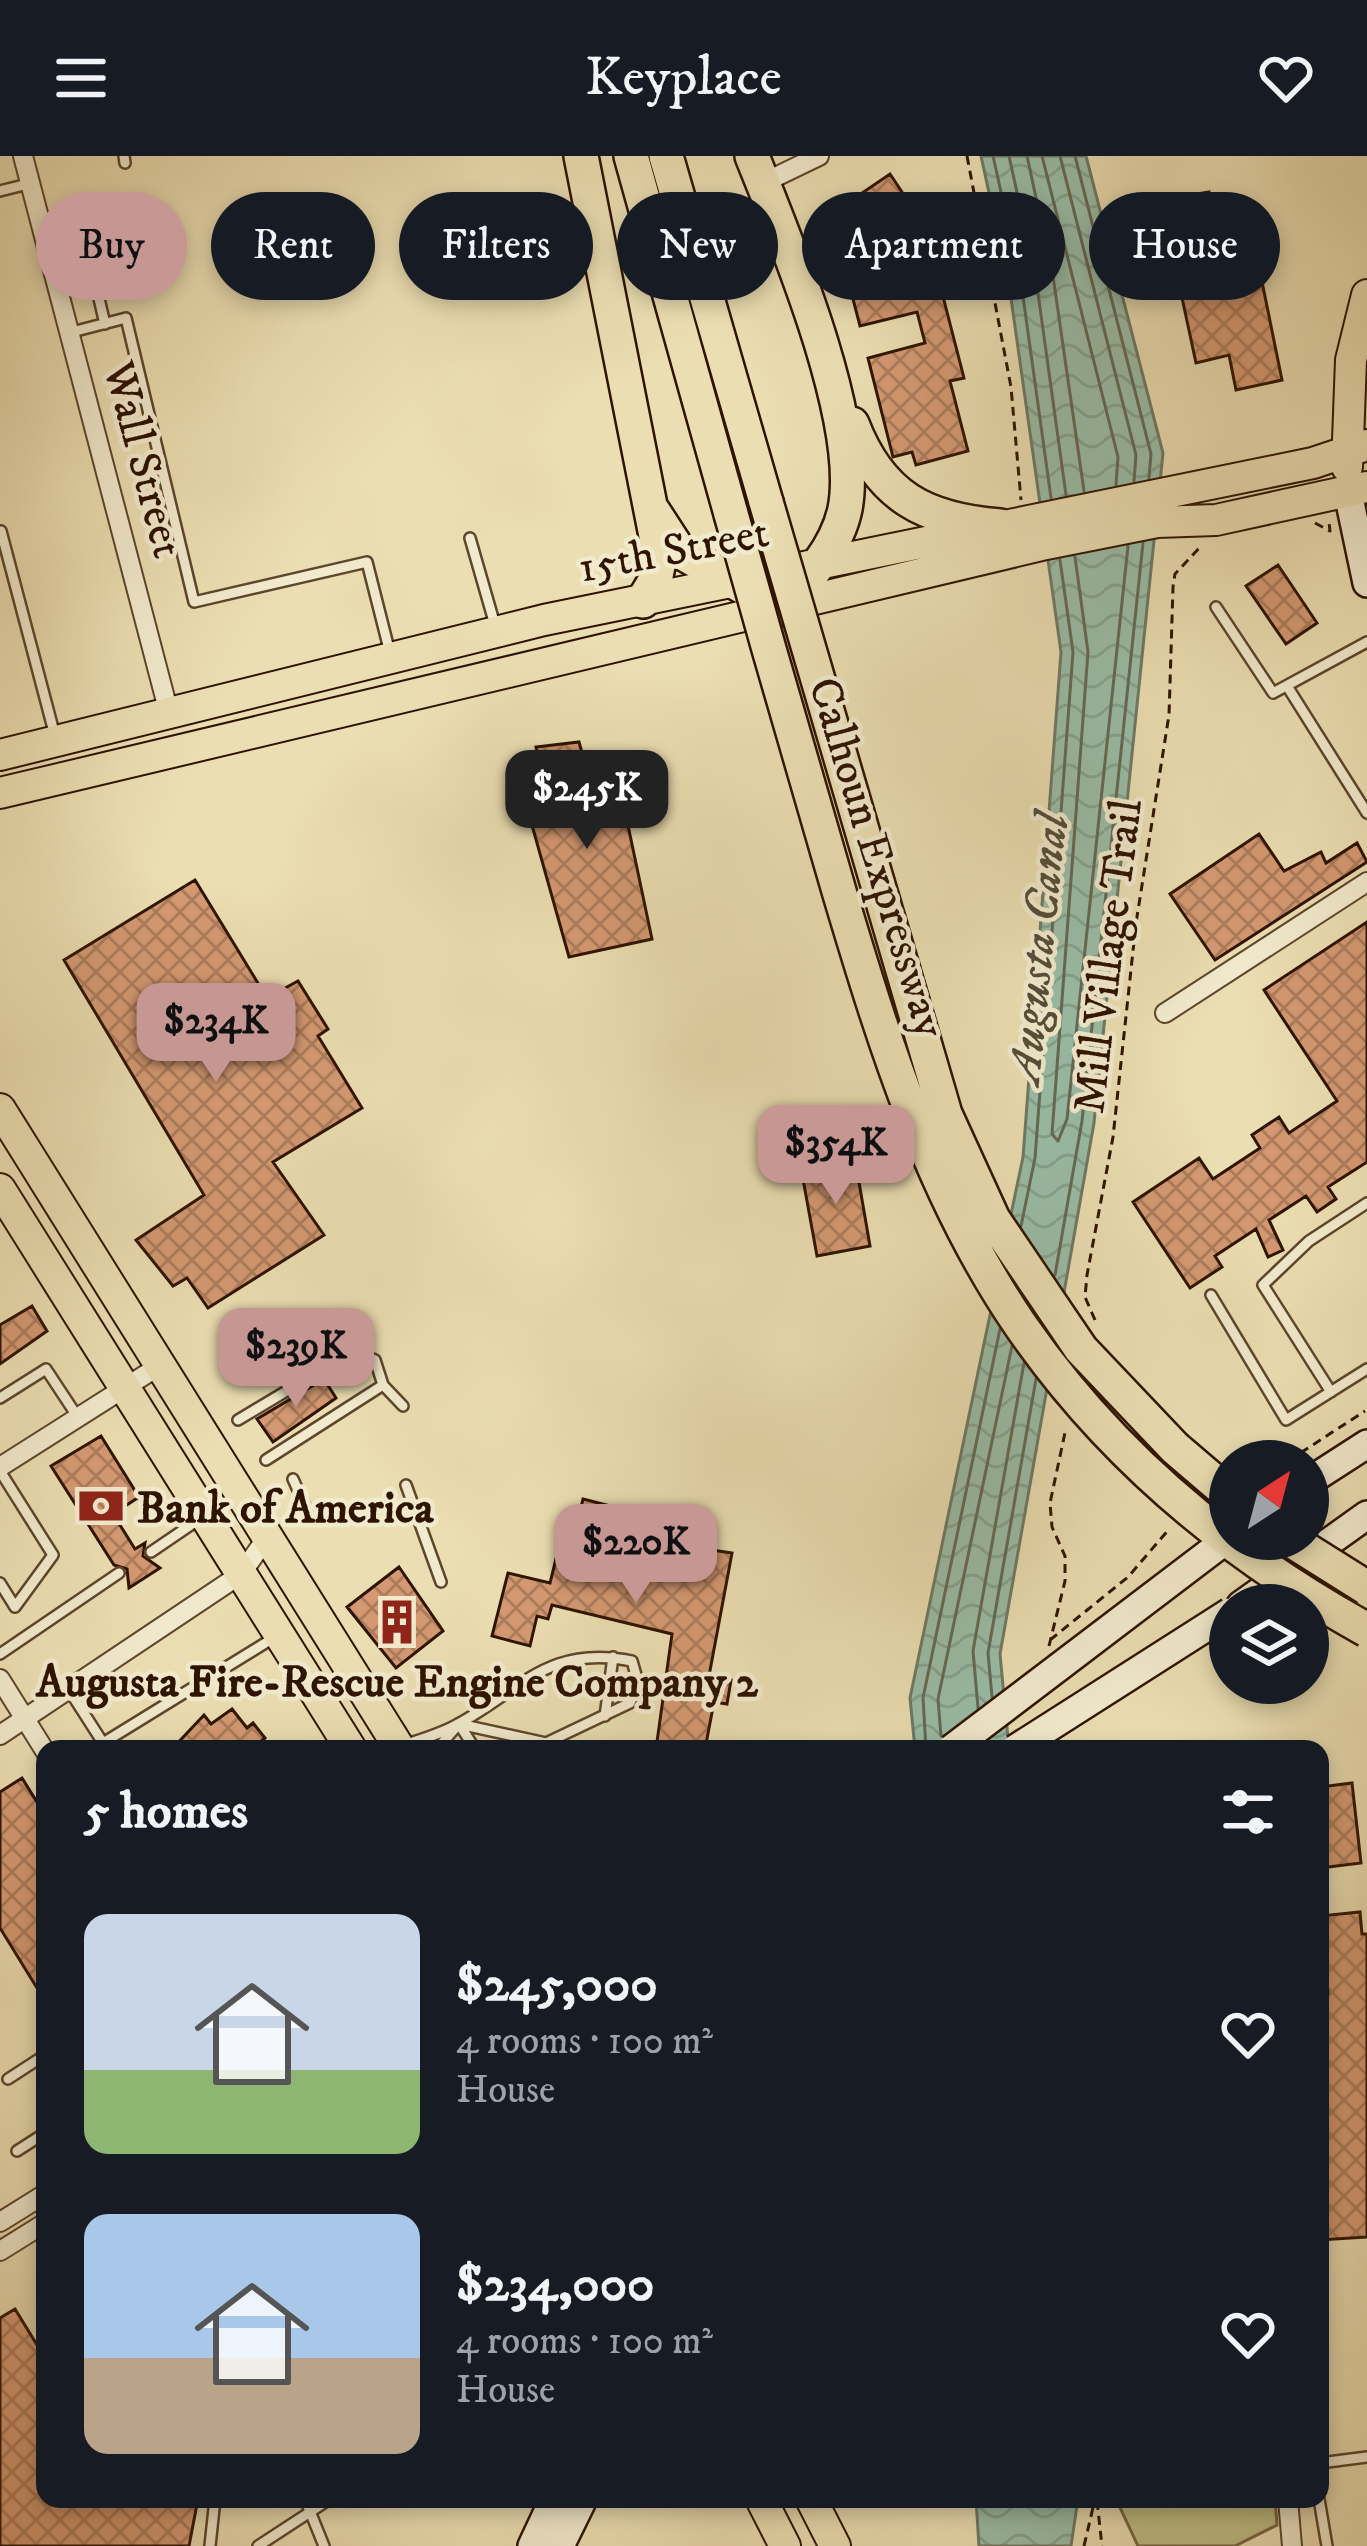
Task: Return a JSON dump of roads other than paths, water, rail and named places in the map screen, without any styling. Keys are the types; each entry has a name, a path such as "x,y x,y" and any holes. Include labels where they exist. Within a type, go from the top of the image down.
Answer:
{"highway":[{"path":"581,156 660,556 655,581 643,601"},
{"name":"Calhoun Expressway","path":"631,156 874,1011 918,1130 970,1242 1059,1376 1142,1467 1215,1534 1367,1630"},
{"name":"Calhoun Expressway","path":"665,156 913,1017 954,1135 993,1219 1082,1349 1175,1448 1209,1477"},
{"path":"653,511 679,551 781,608 836,536 847,493 847,447 757,170"},
{"path":"832,392 864,455 902,496 951,522 1000,526"},
{"path":"1322,1560 1367,1588"}],"main road":[{"path":"1367,295 1351,360 1357,449 1338,500 1367,583"},
{"name":"15th Street","path":"0,755 497,632 1000,526 1159,507 1357,449"},
{"name":"15th Street","path":"1159,507 1216,520 1338,500"},
{"name":"15th Street","path":"0,793 781,608 1040,520"},
{"path":"0,1109 394,1740"},
{"path":"0,1189 342,1740"},
{"path":"1329,1468 1367,1444"},
{"path":"1270,1584 1367,1515"},
{"path":"963,1740 1209,1553"},
{"path":"1030,1740 1209,1625"},
{"path":"305,1674 340,1653"},
{"path":"532,2546 550,2508"},
{"path":"560,2546 579,2508"},
{"path":"766,2508 785,2546"},
{"path":"816,2508 836,2546"}],"street":[{"name":"Wall Street","path":"23,156 36,197"},
{"path":"757,170 819,156"},
{"name":"Wall Street","path":"64,300 169,713"},
{"path":"1165,1013 1367,882"},
{"path":"0,1469 159,1366"},
{"path":"0,1735 241,1574 268,1536"},
{"path":"0,1679 38,1740"},
{"path":"2,2217 36,2199"},
{"path":"0,2251 36,2229"},
{"path":"1289,2508 1292,2546"}],"lane":[{"path":"0,191 32,183"},
{"path":"99,300 105,324"},
{"path":"72,332 126,318 194,602 367,562 392,658"},
{"path":"1,531 56,741"},
{"path":"470,538 497,632"},
{"path":"1216,607 1273,693 1367,642"},
{"path":"1287,686 1367,813"},
{"path":"1331,1393 1263,1286 1309,1241 1367,1203"},
{"path":"1211,1295 1286,1420 1367,1369"},
{"path":"238,1420 353,1351 375,1360 383,1385 403,1406"},
{"path":"0,1398 46,1369 77,1416"},
{"path":"266,1460 383,1385"},
{"path":"0,1469 53,1555 15,1607"},
{"path":"293,1479 310,1517"},
{"path":"406,1485 441,1582"},
{"path":"151,1552 206,1515"},
{"path":"0,1654 119,1573"},
{"path":"0,1583 31,1633"},
{"path":"114,1740 280,1634"},
{"path":"445,1740 524,1676 600,1655 632,1661 638,1682 630,1703 556,1740"},
{"path":"605,1716 613,1657"},
{"path":"66,1687 101,1740"},
{"path":"459,1724 469,1740"},
{"path":"419,1740 459,1724 521,1740"},
{"path":"8,2079 36,2062"},
{"path":"17,2151 36,2139"},
{"path":"1329,2462 1367,2457"},
{"path":"210,2546 214,2508"},
{"path":"310,2508 325,2546"},
{"path":"258,2546 318,2508"},
{"path":"1320,2508 1327,2546"}],"water":[{"path":"981,156 1086,156 1095,192 1089,192 1089,300 1123,300 1163,453 1094,1123 1000,1654 1008,1740 914,1740 910,1698 1023,1157 1061,652 1011,300 1065,300 1065,192 989,192"},
{"path":"977,2508 1077,2508 1071,2546 979,2546"}],"place":[{"name":"Bank of America","path":"101,1506"},
{"name":"Augusta Fire-Rescue Engine Company 2","path":"397,1622"}],"water label":[{"name":"Augusta Canal","path":"1036,948"}]}
